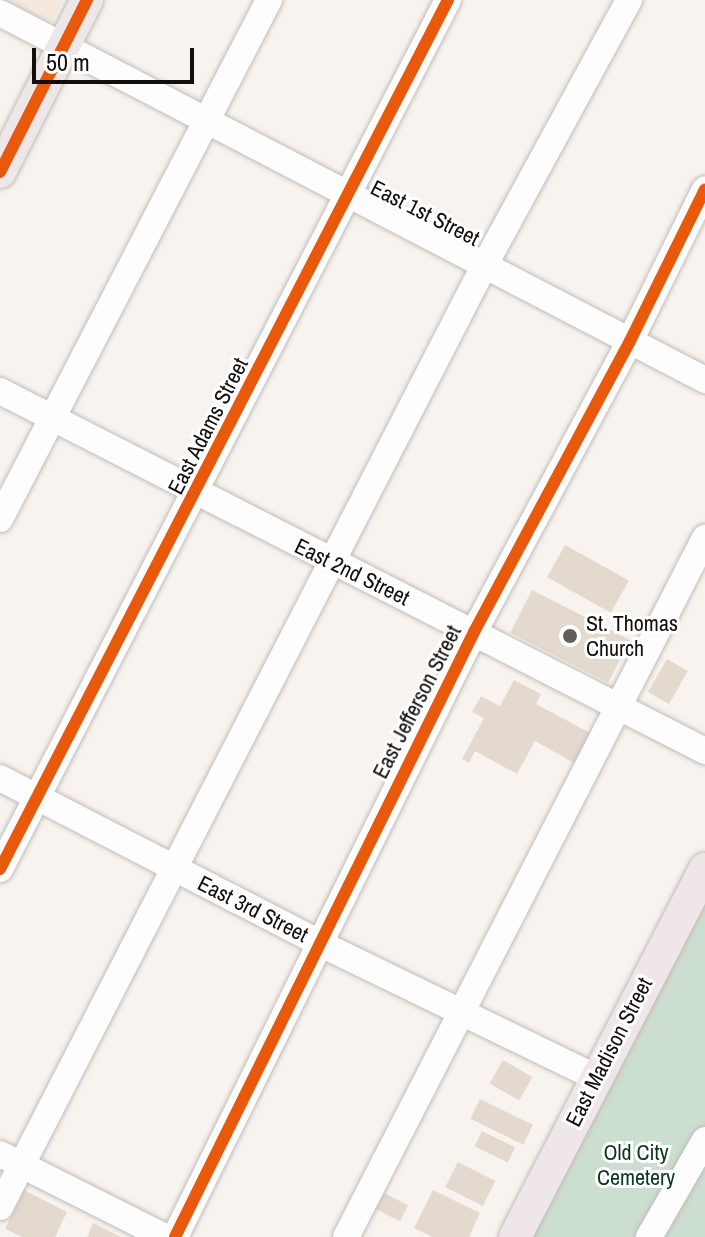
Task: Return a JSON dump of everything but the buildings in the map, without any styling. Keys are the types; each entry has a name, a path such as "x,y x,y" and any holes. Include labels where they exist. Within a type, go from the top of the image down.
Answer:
{"main road":[{"path":"0,172 87,0"},
{"name":"East Madison Street","path":"515,1237 705,869"}],"street":[{"path":"0,519 269,0"},
{"name":"East Adams Street","path":"0,869 196,495 346,195 448,0"},
{"path":"0,1207 11,1160 173,868 484,266 629,0"},
{"name":"East 1st Street","path":"0,13 705,380"},
{"name":"East Jefferson Street","path":"175,1237 474,632 630,341 705,189"},
{"name":"East 2nd Street","path":"0,391 196,495 474,632 705,751"},
{"path":"346,1237 705,538"},
{"name":"East 3rd Street","path":"0,778 319,943 595,1077"},
{"path":"649,1237 705,1140"},
{"path":"11,1160 165,1237"}],"shaded area":[{"path":"6,0 63,0 52,23"}],"green space":[{"name":"Old City Cemetery","path":"705,877 705,1237 521,1237"}],"cycle path":[{"path":"0,172 87,0"},
{"path":"0,869 448,0"},
{"path":"175,1237 474,632 630,341 705,189"}],"place":[{"name":"St. Thomas Church","path":"570,636"}]}
